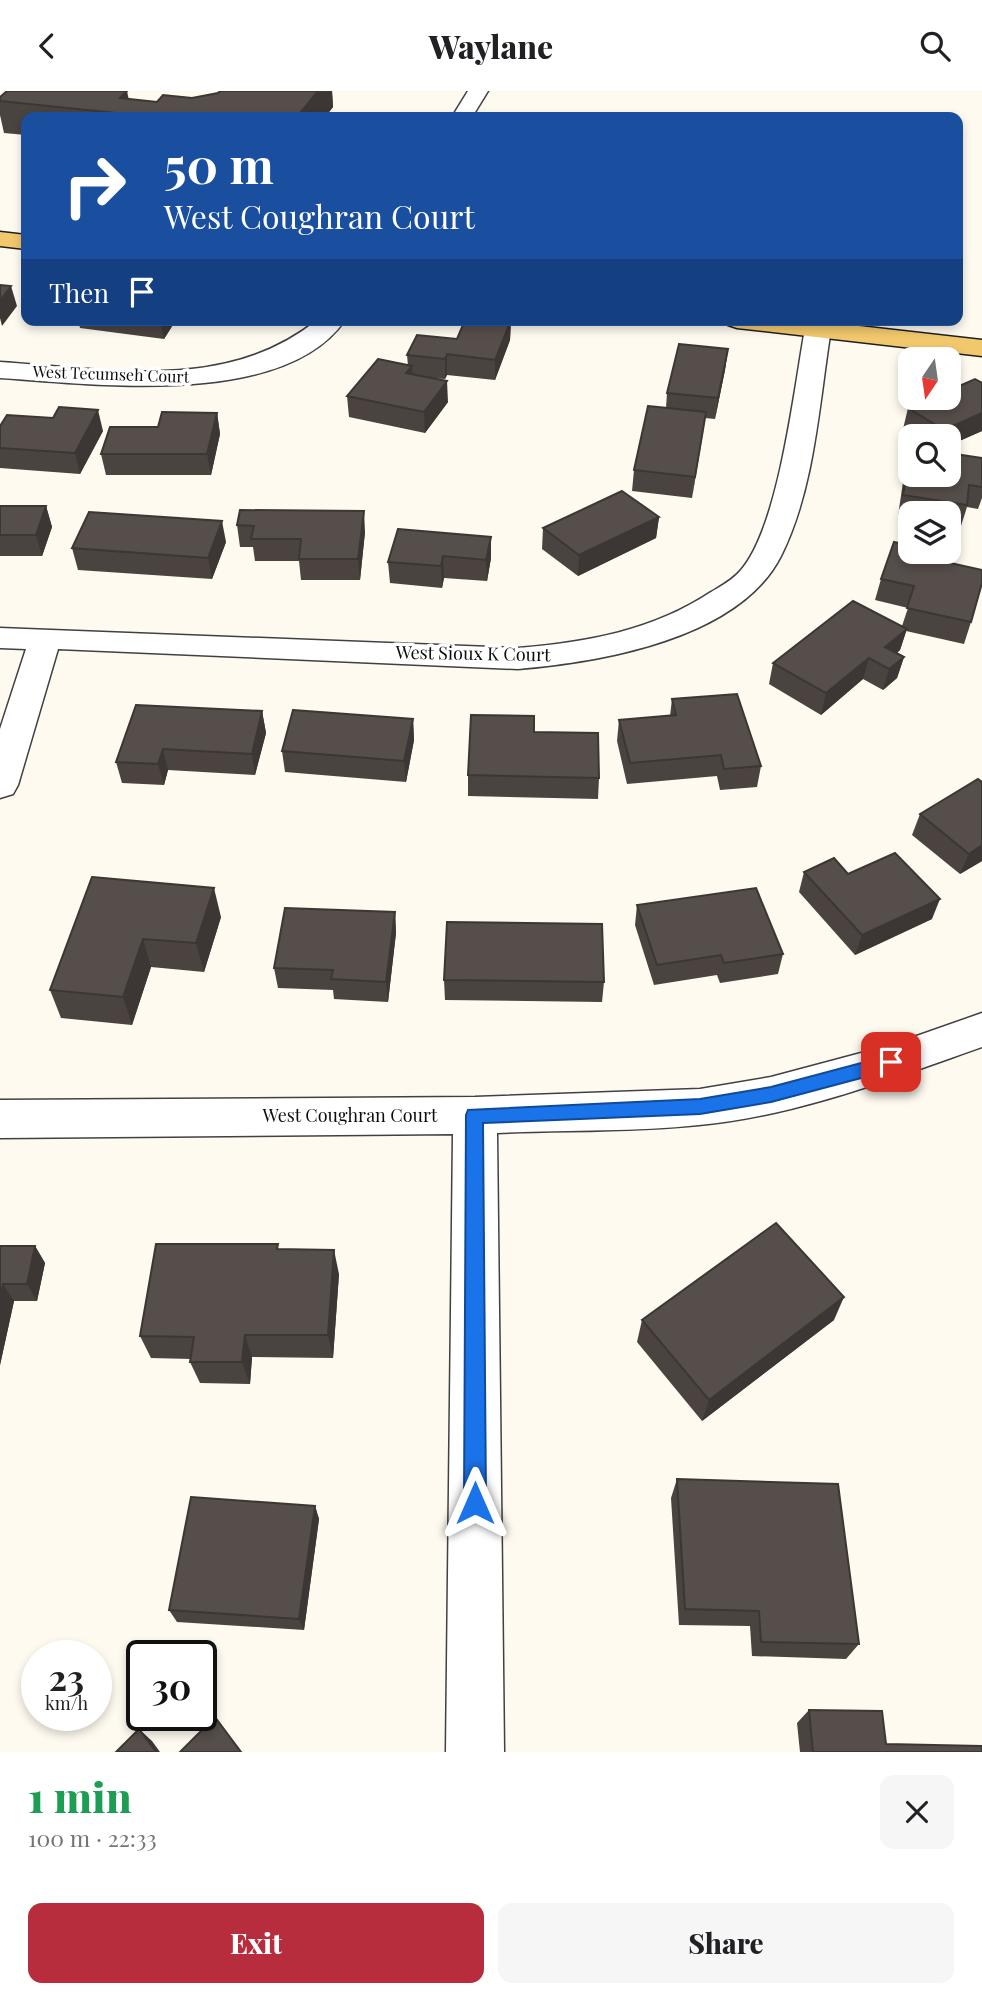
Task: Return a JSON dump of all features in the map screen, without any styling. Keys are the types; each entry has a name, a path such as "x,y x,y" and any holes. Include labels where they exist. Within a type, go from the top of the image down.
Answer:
{"main road":[{"path":"0,239 21,241"},
{"path":"791,326 982,348"}],"street":[{"path":"466,112 478,91"},
{"name":"West Tecumseh Court","path":"0,370 130,377 217,375 250,369 278,359 320,334 327,326"},
{"name":"West Sioux K Court","path":"0,638 528,658 628,643 669,629 699,614 752,577 771,550 783,512 818,329"},
{"path":"0,785 45,638"},
{"name":"West Coughran Court","path":"0,1119 475,1115 700,1107 771,1095 891,1062 982,1030"},
{"path":"475,1115 475,1752"}],"building":[{"path":"7,91 127,91 120,98 157,102 163,95 192,98 220,91 318,91 301,112 106,112 0,101 0,97"},
{"path":"0,285 11,286 0,301"},
{"path":"462,326 509,326 495,360 447,354 445,359 407,355 417,335 457,339"},
{"path":"679,344 728,349 718,398 667,393"},
{"path":"378,359 412,366 406,373 447,381 424,412 347,396"},
{"path":"975,379 982,383 982,413 957,424 934,424 911,410 961,410 961,385"},
{"path":"648,406 706,412 695,477 634,470"},
{"path":"59,407 98,410 75,453 0,448 0,426 7,415 53,418"},
{"path":"162,412 217,413 207,454 101,454 110,427 158,427"},
{"path":"961,455 982,458 982,487 969,485 967,505 961,504 961,501 903,495 904,487 961,487"},
{"path":"622,491 659,517 579,555 543,528"},
{"path":"0,506 46,506 36,535 0,535"},
{"path":"240,510 364,511 358,559 299,559 301,539 251,539 254,526 237,525"},
{"path":"89,512 222,521 208,558 72,548"},
{"path":"398,529 491,537 486,560 443,556 441,566 388,562"},
{"path":"894,542 898,543 898,564 955,564 982,570 982,583 971,622 907,608 914,586 881,579"},
{"path":"853,601 907,629 885,647 904,657 889,669 869,658 826,693 773,663"},
{"path":"737,694 761,766 724,769 721,755 630,763 619,720 676,715 672,699"},
{"path":"136,705 262,711 252,754 163,749 158,764 116,762"},
{"path":"293,710 413,719 404,761 282,751"},
{"path":"471,715 534,716 534,732 598,733 599,778 468,775"},
{"path":"978,779 982,782 982,845 969,854 920,814"},
{"path":"895,853 940,899 862,935 804,872 834,858 848,874"},
{"path":"92,877 214,888 196,943 143,939 123,997 50,990"},
{"path":"756,888 783,954 724,963 721,955 657,965 637,905"},
{"path":"285,908 395,912 386,982 331,979 333,970 274,968"},
{"path":"447,922 602,924 604,982 444,980"},
{"path":"776,1223 844,1297 709,1400 642,1320"},
{"path":"156,1244 278,1244 277,1249 334,1250 328,1335 245,1335 242,1362 190,1362 194,1337 140,1336"},
{"path":"0,1246 35,1246 27,1284 3,1284 0,1299"},
{"path":"677,1479 838,1484 859,1644 761,1642 759,1611 685,1609"},
{"path":"191,1497 315,1506 299,1619 169,1610"},
{"path":"809,1710 882,1711 886,1744 982,1746 982,1752 813,1752"},
{"path":"217,1720 241,1752 180,1752 201,1731 217,1731"},
{"path":"137,1731 140,1731 156,1752 116,1752"}],"route":[{"path":"475,1503 475,1115 700,1107 771,1095 891,1062"}]}
